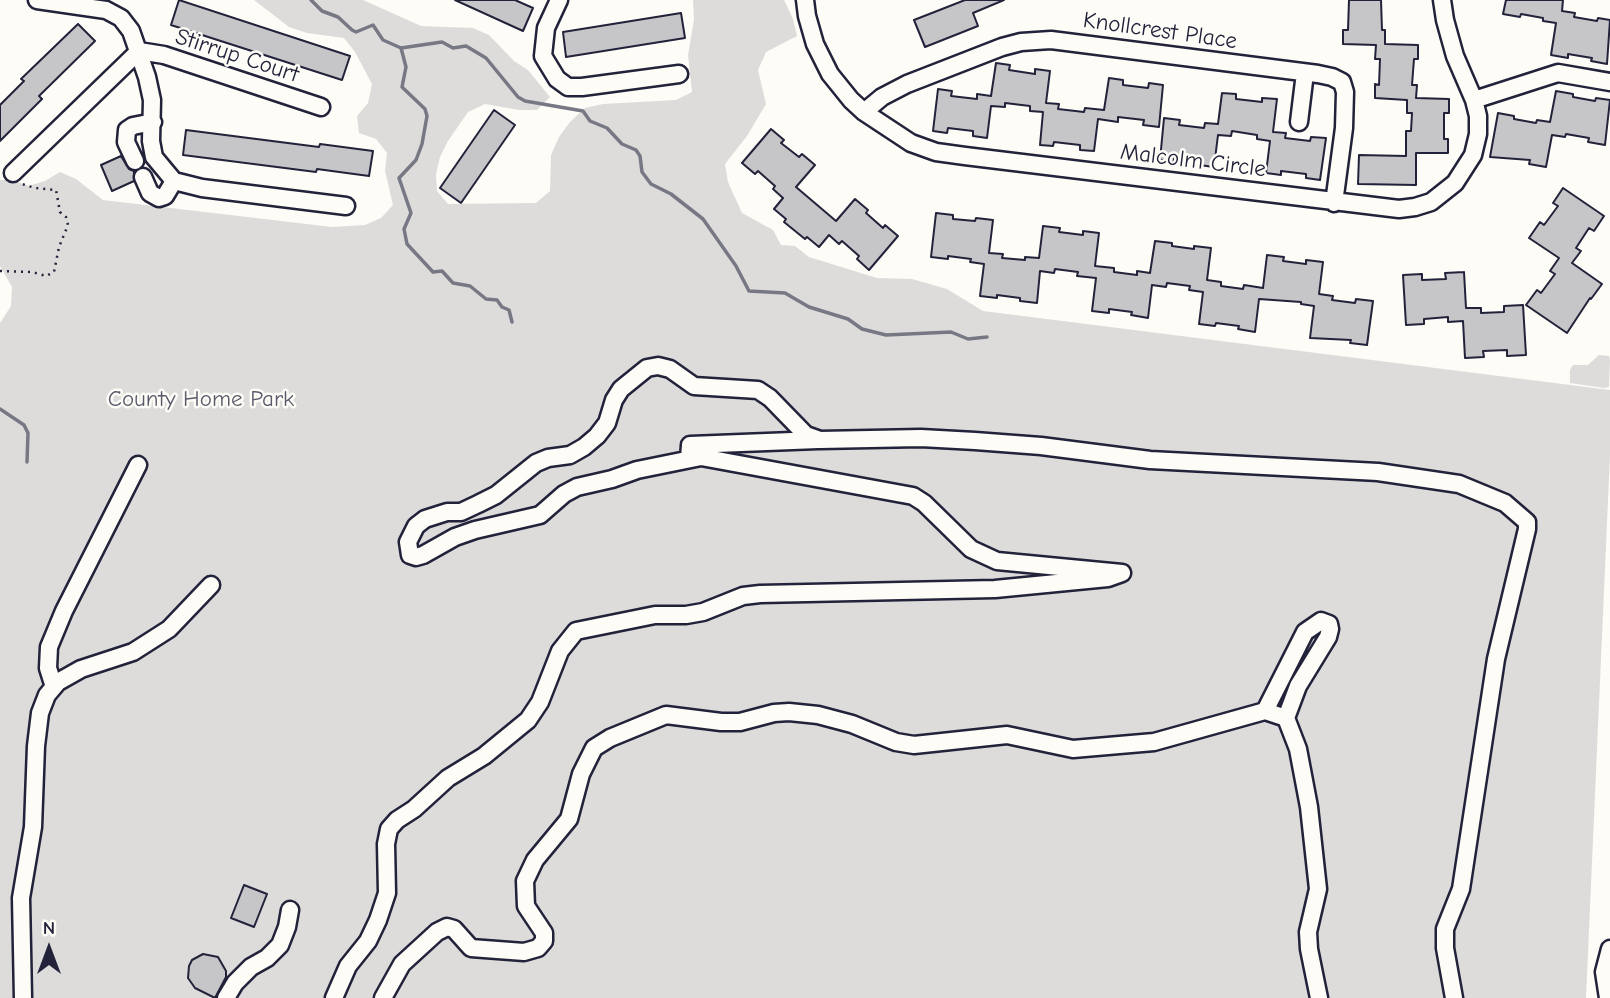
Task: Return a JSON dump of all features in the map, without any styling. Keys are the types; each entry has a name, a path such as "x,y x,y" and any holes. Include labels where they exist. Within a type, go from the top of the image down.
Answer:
{"street":[{"path":"37,0 79,3 106,10 121,18 131,31 152,100 151,141 154,157 174,181 202,188 346,206"},
{"path":"559,0 546,29 543,56 557,79 568,87 679,74"},
{"name":"Malcolm Circle","path":"805,0 815,44 830,74 851,100 911,143 936,152 1399,209 1415,207 1442,194 1455,183 1473,155 1478,134 1478,116 1474,100 1455,56 1442,0"},
{"name":"Knollcrest Place","path":"864,111 906,84 1021,42 1051,40 1332,77 1342,82 1345,92 1344,128 1334,203"},
{"path":"13,173 139,51"},
{"name":"Stirrup Court","path":"139,51 164,55 321,107"},
{"path":"1299,122 1305,73"},
{"path":"1474,100 1558,73 1610,82"},
{"path":"135,161 125,135 127,130 153,122"},
{"path":"143,177 150,193 159,198 165,196 174,181"},
{"path":"334,998 348,966 368,941 387,893 386,844 389,829 448,778 484,756 528,720 540,702 560,652 576,631 655,615 703,612 743,596 760,594 995,589 1108,578 1122,573 997,561 971,549 924,503 913,496 701,457 577,487 564,494 540,515 455,537 423,555 410,555 408,550 408,542 416,526 425,519 446,512 461,512 478,505 496,495 536,463 548,458 570,455 584,447 607,423 621,388 647,368 658,366 670,369 694,386 758,390 770,398 806,435 820,440"},
{"path":"689,458 690,445 921,438 1041,446 1150,460 1378,472 1459,484 1505,503 1527,522 1527,529 1496,659 1474,788 1461,889 1445,929 1445,948 1454,998"},
{"path":"54,687 48,668 49,646 138,465"},
{"path":"23,998 21,898 33,827 40,713 47,695 54,687 81,669 133,652 159,636 191,608 211,585"},
{"path":"1265,711 1306,632 1321,621 1329,624 1328,637 1298,686 1286,718 1298,749 1316,861 1318,889 1308,932 1319,998"},
{"path":"383,998 402,964 437,932 447,927 454,929 471,948 524,952 538,948 544,941 544,933 526,906 525,881 535,860 569,819 581,774 594,748 610,738 666,715 721,723 789,712 818,715 852,724 896,743 914,745 1007,735 1073,749 1154,742 1265,711 1286,718"},
{"path":"226,998 235,983 251,967 267,958 279,946 287,928 290,910"},
{"path":"1608,998 1604,972 1610,949"}],"path":[{"path":"0,271 32,272 46,276 54,272 59,247 68,225 66,217 60,212 56,190 23,186 13,173"}],"green space":[{"name":"County Home Park","path":"254,0 363,0 421,26 473,28 489,35 514,61 528,70 550,97 537,110 485,104 468,112 448,141 436,174 437,191 448,204 536,203 550,191 551,155 559,137 585,108 603,104 676,100 692,92 688,55 694,20 693,0 784,0 797,36 766,52 758,70 766,104 747,136 725,164 728,182 742,213 773,230 781,245 795,246 809,257 877,278 912,279 947,289 983,311 1610,390 1610,455 1586,998 0,998 0,323 11,306 12,287 0,266 0,180 12,180 29,186 60,172 76,179 103,200 332,227 365,225 381,218 393,205 385,171 387,153 376,139 359,133 357,116 368,103 372,84 355,52 344,38 307,33 289,27"},
{"path":"1599,355 1609,356 1609,387 1570,383 1570,370 1573,365 1588,365"}],"building":[{"path":"179,0 350,56 342,80 171,25"},
{"path":"455,0 515,0 533,8 523,31"},
{"path":"965,0 1004,0 973,13 978,26 925,47 914,20"},
{"path":"1349,0 1381,0 1385,44 1418,45 1412,85 1417,85 1416,98 1449,99 1449,113 1444,113 1444,139 1448,139 1448,153 1416,153 1416,185 1358,184 1359,155 1406,156 1406,131 1411,131 1412,113 1407,113 1407,100 1375,98 1375,84 1379,85 1380,59 1375,59 1376,45 1343,44 1343,30 1348,30"},
{"path":"1506,0 1563,0 1562,11 1575,13 1574,17 1610,20 1607,64 1568,54 1568,58 1551,55 1556,23 1521,14 1520,17 1503,14"},
{"path":"681,13 685,38 566,57 563,32"},
{"path":"78,24 95,41 39,96 42,99 0,141 0,105 24,81 21,79"},
{"path":"996,63 1010,65 1009,70 1035,74 1035,69 1050,71 1046,103 1059,104 1058,109 1084,112 1085,108 1104,110 1109,78 1123,80 1123,85 1148,88 1149,83 1163,85 1159,127 1143,125 1144,120 1118,117 1118,122 1098,119 1094,151 1080,150 1080,145 1054,142 1053,146 1040,145 1043,112 1030,111 1030,106 1005,103 1005,107 991,106 987,138 973,136 973,131 948,128 947,133 933,131 938,89 952,91 951,96 977,99 977,94 991,96"},
{"path":"1556,91 1595,101 1596,98 1610,100 1605,145 1588,142 1589,138 1566,134 1565,137 1552,135 1546,167 1529,164 1530,160 1490,157 1498,113 1536,123 1537,120 1550,122"},
{"path":"1222,93 1236,94 1236,99 1262,102 1262,98 1277,99 1273,132 1286,133 1285,138 1310,141 1311,137 1326,138 1320,180 1306,178 1306,174 1281,171 1281,175 1266,173 1270,141 1257,139 1257,135 1232,131 1231,136 1218,135 1214,167 1199,165 1200,160 1174,157 1174,162 1160,160 1164,118 1180,120 1179,125 1204,128 1205,123 1218,124"},
{"path":"494,110 515,125 461,203 440,188"},
{"path":"771,129 784,140 781,143 799,157 802,154 815,165 796,187 836,221 855,199 883,228 885,225 898,236 869,270 857,259 859,256 842,241 839,244 829,235 819,247 784,222 786,219 774,209 783,198 773,189 775,186 758,171 755,174 742,163"},
{"path":"186,130 373,151 369,176 183,155"},
{"path":"121,156 129,169 134,171 134,181 112,191 101,165"},
{"path":"1563,188 1604,216 1594,231 1589,228 1576,248 1581,251 1572,263 1602,284 1567,333 1526,305 1537,290 1541,293 1555,274 1550,271 1559,258 1529,238 1540,222 1544,225 1558,206 1553,203"},
{"path":"936,213 953,215 953,219 993,220 989,253 1003,254 1002,258 1039,258 1043,226 1060,228 1059,232 1083,235 1083,231 1099,233 1095,266 1114,268 1114,272 1137,275 1137,271 1150,273 1155,241 1194,249 1194,246 1211,248 1207,280 1221,282 1221,286 1243,289 1244,285 1263,288 1267,255 1284,257 1283,261 1306,264 1306,260 1323,262 1319,294 1333,296 1332,300 1355,303 1356,299 1373,301 1367,345 1350,343 1351,340 1310,338 1314,306 1301,302 1259,299 1255,332 1238,329 1239,326 1199,324 1203,292 1189,290 1190,286 1167,283 1166,287 1152,285 1148,318 1131,315 1132,312 1109,309 1109,313 1092,311 1096,278 1077,276 1078,272 1055,269 1054,273 1040,271 1037,303 997,295 997,298 980,296 984,264 970,262 971,259 931,257"},
{"path":"1464,272 1466,308 1481,308 1481,313 1504,312 1504,306 1523,305 1526,355 1507,356 1507,350 1483,351 1484,357 1465,358 1463,321 1448,322 1448,317 1424,319 1424,324 1406,325 1403,275 1422,274 1422,280 1446,279 1445,273"},
{"path":"244,885 267,894 254,927 231,918"},
{"path":"203,954 218,957 226,971 226,977 215,998 195,988 188,978 192,960"}],"waterway":[{"path":"311,0 322,11 338,17 352,30 356,32 373,25 383,40 401,48 442,42 453,48 466,46 486,58 518,97 525,101 583,111 590,121 607,128 622,144 636,150 640,156 642,172 651,184 671,194 703,219 736,266 749,291 785,293 809,307 848,319 862,329 886,335 951,332 968,339 987,337"},
{"path":"401,48 406,67 402,87 425,109 427,116 416,160 399,178 411,213 404,229 407,244 433,272 442,271 453,283 470,286 486,299 497,300 502,307 509,310 512,322"},
{"path":"0,409 24,425 28,433 27,462"}]}
